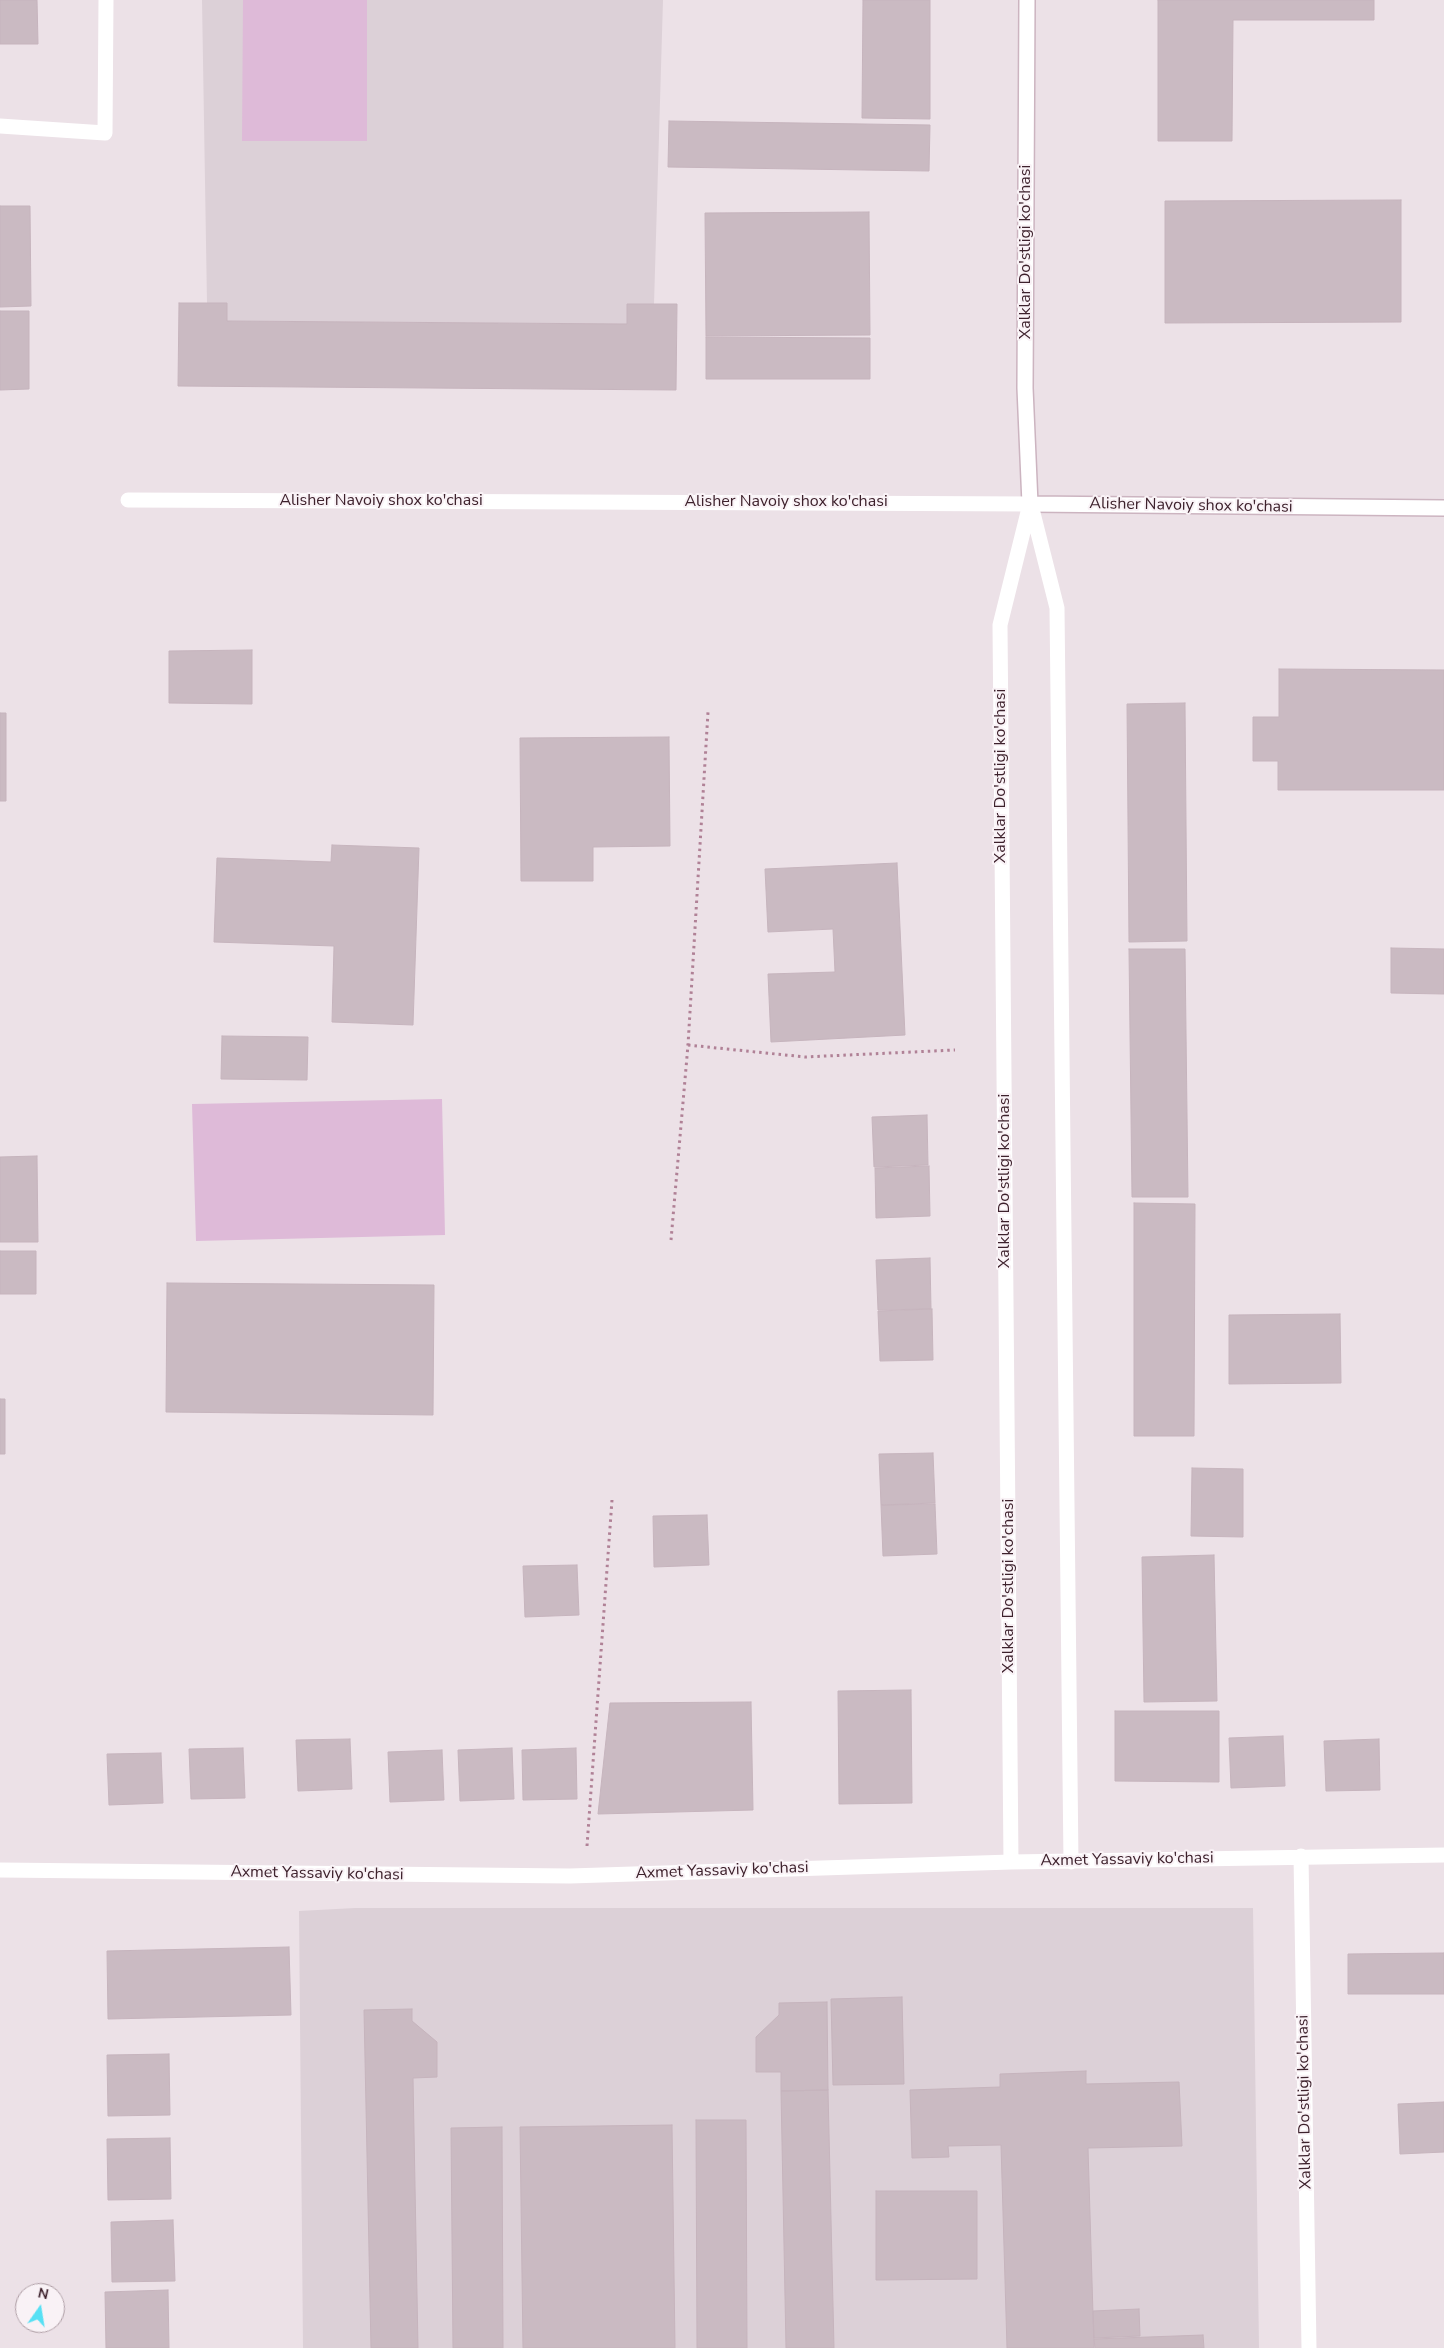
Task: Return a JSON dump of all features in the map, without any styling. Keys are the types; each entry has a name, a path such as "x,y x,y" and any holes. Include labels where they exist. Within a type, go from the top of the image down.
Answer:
{"street":[{"path":"0,126 105,133 106,0"},
{"name":"Xalklar Do'stligi ko'chasi","path":"1027,0 1025,388 1030,504 1057,608 1071,1862"},
{"name":"Alisher Navoiy shox ko'chasi","path":"128,500 1444,508"},
{"name":"Xalklar Do'stligi ko'chasi","path":"1011,1862 1000,624 1030,504"},
{"name":"Axmet Yassaviy ko'chasi","path":"0,1870 585,1876 1011,1862 1444,1855"},
{"name":"Xalklar Do'stligi ko'chasi","path":"1301,1856 1309,2348"}],"path":[{"path":"671,1240 688,1045 708,712"},
{"path":"688,1045 805,1057 955,1050"},
{"path":"585,1876 612,1500"}],"shaded area":[{"path":"202,0 663,0 654,304 627,304 627,324 227,321 227,303 207,303"},
{"path":"243,0 367,0 367,141 242,141"},
{"path":"442,1099 445,1235 196,1241 192,1104"},
{"path":"355,1908 1253,1908 1259,2348 303,2348 299,1911"}],"building":[{"path":"0,0 37,0 38,44 0,44"},
{"path":"863,0 930,0 930,119 862,118"},
{"path":"1158,0 1374,0 1374,20 1233,20 1232,141 1158,141"},
{"path":"669,121 930,125 929,171 668,167"},
{"path":"1401,200 1401,322 1165,323 1165,201"},
{"path":"0,206 30,206 31,306 0,307"},
{"path":"869,212 870,335 706,336 705,213"},
{"path":"179,303 227,303 227,321 627,324 627,304 677,304 676,390 178,386"},
{"path":"0,311 29,311 29,389 0,390"},
{"path":"706,337 870,338 870,379 706,379"},
{"path":"252,650 252,704 169,703 169,651"},
{"path":"1279,669 1444,670 1444,790 1278,790 1278,761 1253,761 1253,717 1279,717"},
{"path":"1185,703 1187,941 1129,942 1127,704"},
{"path":"0,713 6,713 6,801 0,801"},
{"path":"669,737 670,846 593,847 593,881 521,881 520,738"},
{"path":"332,845 419,848 413,1025 332,1022 334,946 214,942 217,858 331,862"},
{"path":"897,863 905,1035 771,1042 768,974 835,972 833,929 768,932 765,869"},
{"path":"1391,948 1444,949 1444,994 1391,993"},
{"path":"1129,949 1185,949 1188,1197 1132,1197"},
{"path":"222,1036 308,1037 307,1080 221,1079"},
{"path":"927,1115 928,1165 874,1167 872,1117"},
{"path":"37,1156 38,1242 0,1242 0,1157"},
{"path":"929,1166 930,1216 876,1218 875,1168"},
{"path":"1134,1203 1195,1204 1194,1436 1134,1436"},
{"path":"0,1251 36,1251 36,1294 0,1294"},
{"path":"930,1258 931,1309 878,1310 876,1260"},
{"path":"167,1283 434,1285 433,1415 166,1412"},
{"path":"932,1309 933,1360 880,1361 878,1311"},
{"path":"1340,1314 1341,1383 1229,1384 1229,1315"},
{"path":"0,1399 5,1399 5,1454 0,1454"},
{"path":"933,1453 935,1503 881,1505 879,1454"},
{"path":"1192,1468 1243,1469 1243,1537 1191,1536"},
{"path":"935,1504 937,1554 883,1556 881,1505"},
{"path":"707,1515 709,1565 654,1567 653,1516"},
{"path":"1214,1555 1217,1701 1144,1702 1142,1557"},
{"path":"577,1565 579,1615 525,1617 523,1566"},
{"path":"911,1690 912,1803 839,1804 838,1691"},
{"path":"751,1702 753,1810 598,1814 610,1703"},
{"path":"1115,1711 1219,1711 1219,1782 1115,1781"},
{"path":"1283,1736 1285,1786 1231,1788 1229,1738"},
{"path":"350,1739 352,1789 298,1791 296,1740"},
{"path":"1379,1739 1380,1790 1326,1791 1324,1741"},
{"path":"243,1748 245,1798 191,1799 189,1749"},
{"path":"512,1748 514,1799 460,1801 458,1750"},
{"path":"576,1748 577,1799 523,1800 522,1750"},
{"path":"442,1750 444,1800 390,1802 388,1752"},
{"path":"161,1753 163,1803 109,1805 107,1754"},
{"path":"289,1947 291,2015 108,2019 107,1951"},
{"path":"1444,1953 1444,1994 1348,1994 1348,1954"},
{"path":"902,1997 904,2084 833,2085 831,1999"},
{"path":"827,2002 828,2090 781,2091 781,2072 756,2072 756,2037 779,2015 779,2003"},
{"path":"412,2009 412,2021 437,2042 437,2077 413,2078 418,2348 371,2348 364,2010"},
{"path":"169,2054 170,2115 108,2116 107,2055"},
{"path":"1086,2071 1086,2084 1179,2082 1182,2146 1088,2148 1094,2348 1007,2348 1001,2145 948,2146 949,2157 912,2158 910,2090 1000,2087 1000,2074"},
{"path":"828,2090 834,2348 786,2348 781,2091"},
{"path":"1444,2102 1444,2152 1400,2154 1398,2104"},
{"path":"696,2120 746,2120 747,2348 697,2348"},
{"path":"672,2125 675,2348 523,2348 520,2127"},
{"path":"502,2127 503,2348 453,2348 451,2128"},
{"path":"170,2138 171,2199 108,2200 107,2139"},
{"path":"876,2191 977,2191 977,2279 876,2280"},
{"path":"173,2220 175,2281 112,2282 111,2222"},
{"path":"168,2290 169,2348 106,2348 105,2292"},
{"path":"1139,2309 1140,2336 1094,2338 1093,2311"},
{"path":"1203,2335 1204,2348 1095,2348 1094,2339"}]}
